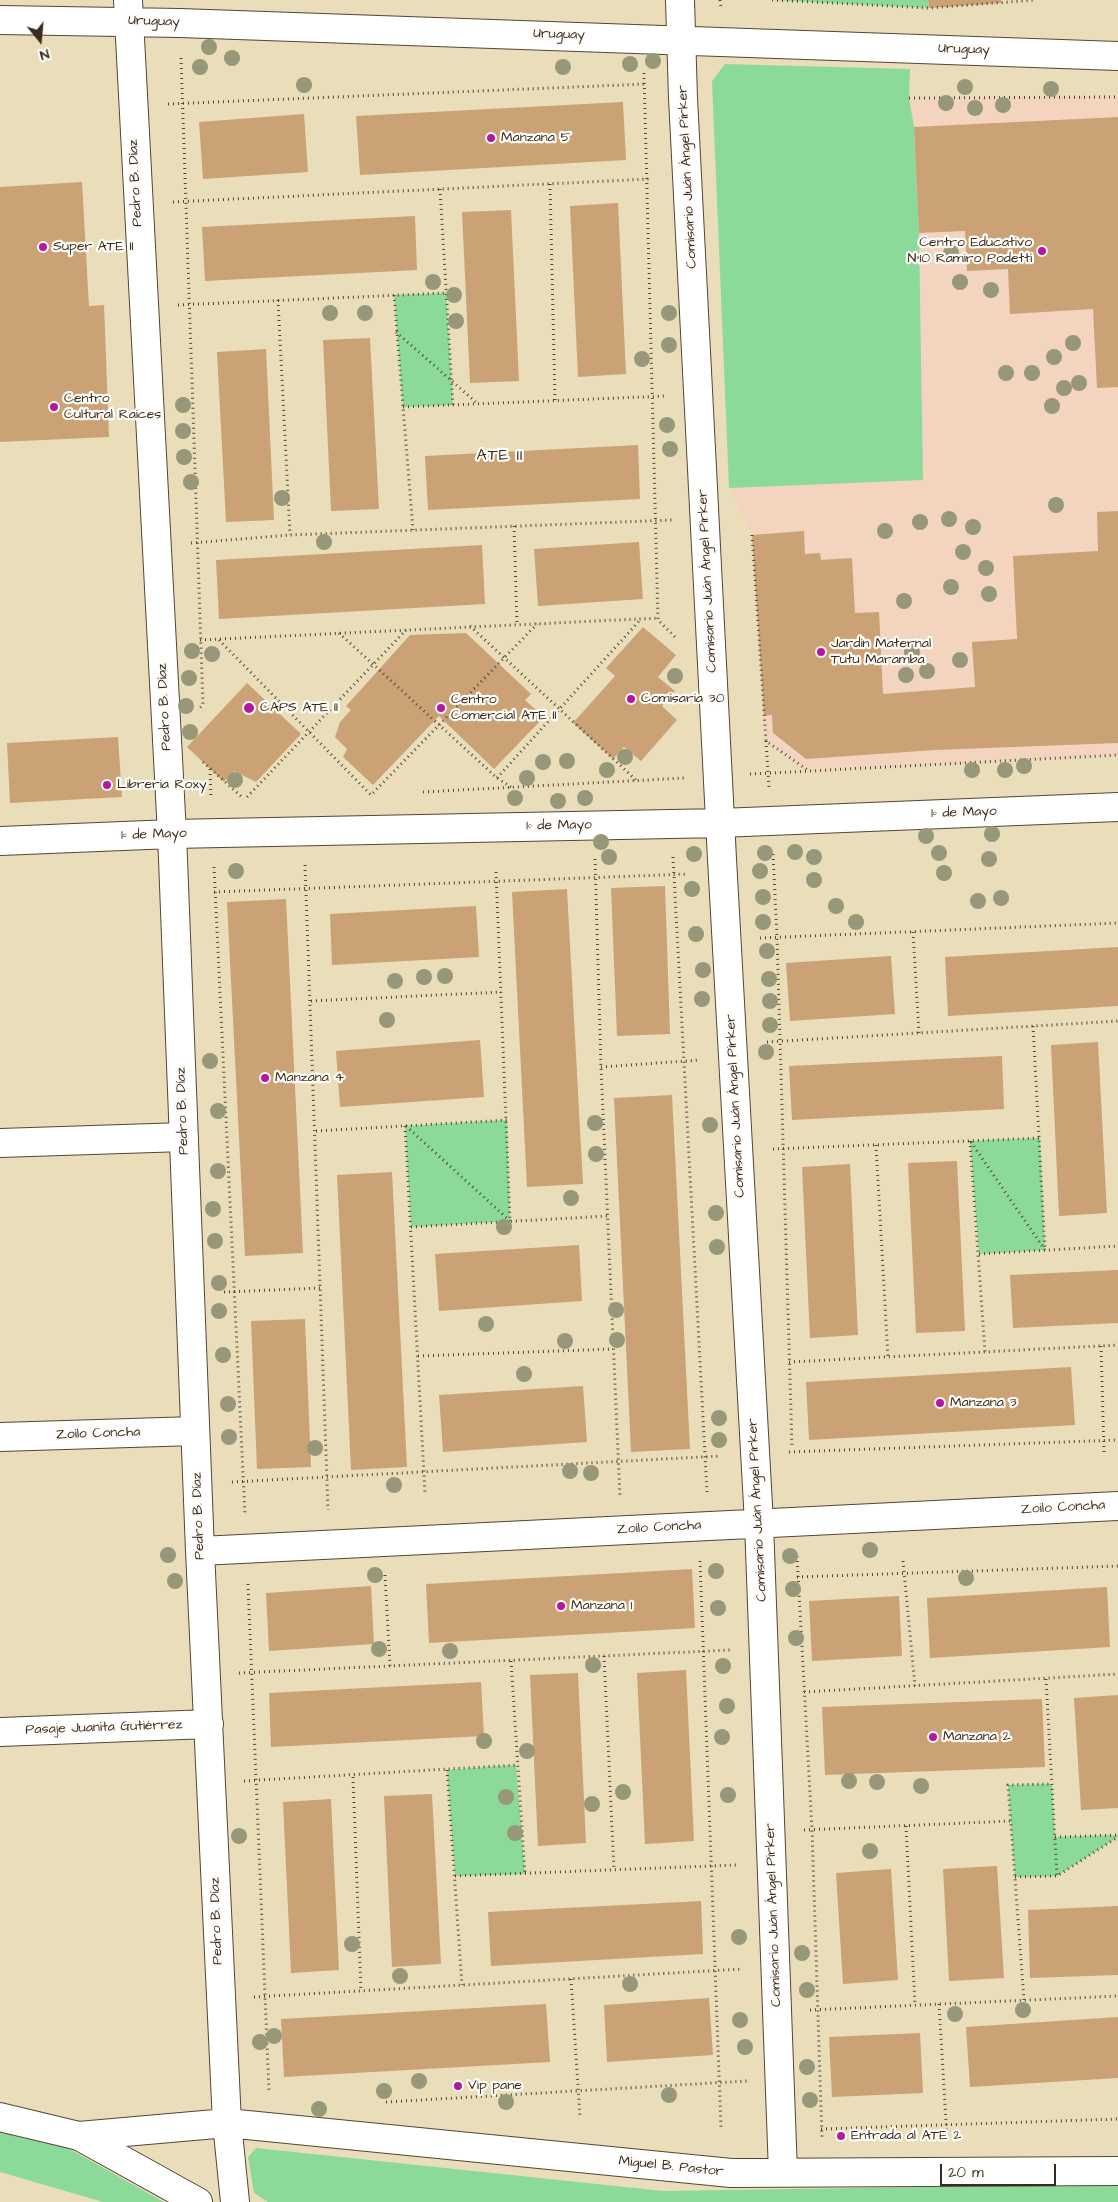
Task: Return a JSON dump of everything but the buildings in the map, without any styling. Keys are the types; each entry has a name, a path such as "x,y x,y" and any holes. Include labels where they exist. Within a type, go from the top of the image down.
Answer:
{"street":[{"name":"Comisario Juán Ángel Pirker","path":"680,0 720,823 759,1523 783,2172"},
{"name":"Uruguay","path":"0,20 128,10 180,22 1118,56"},
{"name":"Pedro B. Díaz","path":"128,10 172,834 197,1484 226,2123 235,2202"},
{"name":"1º de Mayo","path":"0,841 212,833 771,822 1118,807"},
{"path":"0,1143 184,1137"},
{"name":"Zoilo Concha","path":"0,1437 195,1431"},
{"name":"Zoilo Concha","path":"200,1551 1118,1506"},
{"name":"Pasaje Juanita Gutiérrez","path":"0,1732 208,1724"},
{"path":"0,2117 79,2136 198,2202"},
{"name":"Miguel B. Pastor","path":"79,2136 226,2123 731,2173 1118,2171"}],"path":[{"path":"772,0 929,8 1035,0"},
{"path":"180,22 203,705 197,713"},
{"path":"643,38 658,620 677,639"},
{"path":"132,106 683,82"},
{"path":"909,98 1118,97"},
{"path":"138,203 688,178"},
{"path":"550,184 555,401"},
{"path":"440,189 453,405"},
{"path":"143,306 446,293"},
{"path":"394,295 413,530"},
{"path":"278,300 290,535"},
{"path":"396,332 478,404"},
{"path":"403,407 698,394"},
{"path":"156,546 290,535 705,519"},
{"path":"514,526 517,624"},
{"path":"752,535 777,937 792,1462"},
{"path":"497,778 641,618"},
{"path":"161,642 658,618"},
{"path":"371,795 538,623"},
{"path":"470,626 636,780"},
{"path":"244,799 406,630"},
{"path":"338,633 497,778 511,787"},
{"path":"218,639 371,795"},
{"path":"766,741 809,771"},
{"path":"418,792 1118,755"},
{"path":"198,758 244,799 254,799"},
{"path":"210,769 235,1291 271,2127"},
{"path":"361,795 380,794"},
{"path":"672,824 705,1457 704,1651 721,2128"},
{"path":"594,826 601,1066 622,1530"},
{"path":"304,832 330,1544"},
{"path":"496,872 510,1221"},
{"path":"174,894 723,872"},
{"path":"727,938 1118,923"},
{"path":"913,932 919,1033"},
{"path":"311,1001 501,992"},
{"path":"601,1066 684,1061 780,1041 1118,1021"},
{"path":"1033,1026 1046,1250"},
{"path":"316,1131 507,1120"},
{"path":"405,1126 510,1221"},
{"path":"405,1126 425,1493"},
{"path":"738,1151 1040,1138"},
{"path":"970,1141 1046,1250"},
{"path":"970,1141 985,1352"},
{"path":"876,1145 888,1358"},
{"path":"411,1227 607,1216"},
{"path":"979,1254 1118,1246"},
{"path":"189,1293 321,1288"},
{"path":"750,1365 1118,1345"},
{"path":"1101,1346 1104,1452"},
{"path":"418,1356 613,1348"},
{"path":"197,1484 792,1452 1118,1440"},
{"path":"796,1521 812,1830 823,2172"},
{"path":"384,1542 390,1666"},
{"path":"903,1561 914,1686"},
{"path":"761,1579 1118,1566"},
{"path":"206,1675 764,1648"},
{"path":"604,1656 614,1870"},
{"path":"511,1661 516,1764 525,1874"},
{"path":"766,1694 1118,1674"},
{"path":"1046,1678 1057,1876"},
{"path":"211,1783 447,1770 516,1764"},
{"path":"447,1770 462,1985"},
{"path":"352,1777 361,1991"},
{"path":"1024,2000 1008,1785 1052,1784"},
{"path":"771,1831 1011,1821"},
{"path":"906,1826 915,2005"},
{"path":"1055,1837 1118,1836"},
{"path":"1015,1877 1057,1876 1118,1836"},
{"path":"455,1876 772,1864"},
{"path":"221,1999 776,1968"},
{"path":"570,1979 580,2117"},
{"path":"777,2011 1118,1996"},
{"path":"939,2004 950,2172"},
{"path":"380,2102 780,2079"},
{"path":"782,2130 1118,2119"}],"shaded area":[{"path":"1118,97 1118,755 809,771 766,741 752,535 729,488 923,480 919,233 914,127 909,98"}],"green space":[{"path":"772,0 928,0 929,8"},
{"path":"725,64 910,69 909,98 914,127 919,233 923,480 729,488 712,81"},
{"path":"446,293 453,405 403,407 394,295"},
{"path":"507,1120 510,1221 411,1227 405,1126"},
{"path":"1040,1138 1045,1250 979,1254 970,1141"},
{"path":"516,1765 525,1874 455,1876 447,1770"},
{"path":"1052,1784 1055,1837 1118,1835 1118,1837 1057,1876 1015,1877 1008,1785"},
{"path":"0,2128 68,2148 164,2202 103,2202 0,2172"},
{"path":"256,2148 663,2191 1118,2184 1118,2202 268,2202 254,2193 248,2157"}],"place":[{"name":"Manzana 5","path":"491,138"},
{"name":"Super ATE II","path":"43,247"},
{"name":"Centro Educativo N°10 Ramiro Podetti","path":"1042,251"},
{"name":"Centro Cultural Raíces","path":"54,407"},
{"name":"Jardín Maternal Tutu Maramba","path":"821,652"},
{"name":"Comisaría 30","path":"631,699"},
{"name":"CAPS ATE II","path":"249,708"},
{"name":"Centro Comercial ATE II","path":"441,708"},
{"name":"Librería Roxy","path":"107,785"},
{"name":"Manzana 4","path":"265,1078"},
{"name":"Manzana 3","path":"940,1403"},
{"name":"Manzana 1","path":"561,1606"},
{"name":"Manzana 2","path":"933,1737"},
{"name":"Vip pane","path":"458,2086"},
{"name":"Entrada al ATE 2","path":"841,2136"}],"district":[{"name":"ATE II","path":"500,457"}]}
